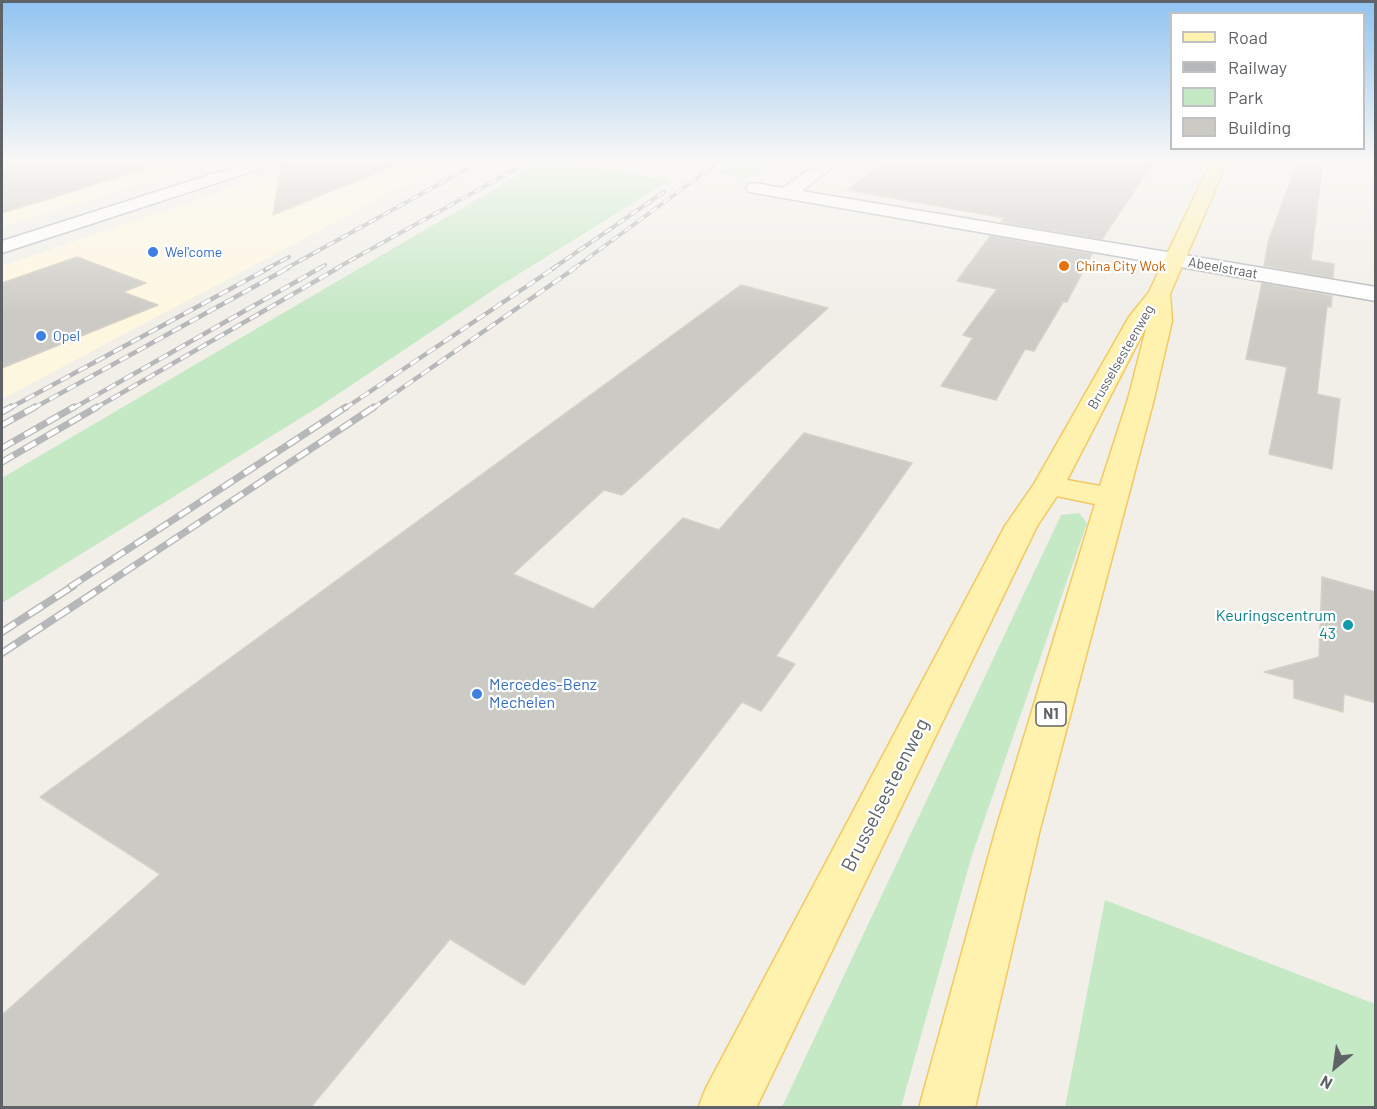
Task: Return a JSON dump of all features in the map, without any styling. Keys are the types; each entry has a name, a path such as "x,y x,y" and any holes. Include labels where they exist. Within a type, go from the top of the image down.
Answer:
{"main road":[{"name":"Brusselsesteenweg","path":"726,1107 1021,526 1049,485 1140,317 1159,294 1196,212"},
{"name":"Brusselsesteenweg","path":"947,1107 1018,829 1141,399 1160,321 1159,294"},
{"path":"1049,485 1112,498"}],"street":[{"path":"2,247 111,212"},
{"name":"Abeelstraat","path":"895,212 1376,294"}],"shaded area":[{"path":"2,212 50,212 2,227"},
{"path":"161,212 355,212 2,399 2,266"}],"green space":[{"path":"456,212 619,212 501,285 320,406 2,603 2,478"},
{"path":"1079,513 1087,523 971,858 901,1107 782,1107 1061,515"},
{"path":"1105,900 1375,1004 1375,1107 1065,1107"}],"building":[{"path":"969,212 1120,212 1102,239 1001,222 1004,218"},
{"path":"1279,212 1317,212 1311,260 1334,264 1333,278 1264,266 1268,242"},
{"path":"990,236 1092,254 1067,302 1063,302 1034,351 1025,349 996,400 941,386 973,338 963,335 997,289 957,281"},
{"name":"Opel","path":"77,257 146,283 123,292 158,305 2,368 2,283"},
{"path":"1262,283 1332,296 1331,307 1327,306 1317,394 1340,399 1332,469 1269,454 1287,367 1246,359"},
{"name":"Mercedes-Benz Mechelen","path":"741,285 828,308 622,495 604,490 513,574 593,609 683,518 719,530 804,433 912,463 776,656 795,664 761,711 742,702 524,985 450,939 311,1107 2,1107 2,1015 160,874 40,797"},
{"name":"Keuringscentrum 43","path":"1322,577 1376,592 1376,703 1344,694 1343,712 1294,698 1294,680 1264,672 1319,657"}],"railway":[{"path":"285,269 389,212"},
{"path":"335,269 438,212"},
{"path":"552,269 635,212"},
{"path":"573,269 651,212"},
{"path":"266,269 289,257"},
{"path":"318,269 325,265"},
{"path":"8,409 269,268"},
{"path":"32,409 288,268"},
{"path":"72,409 320,268"},
{"path":"94,409 338,268"},
{"path":"344,409 554,268"},
{"path":"372,409 575,268"},
{"path":"2,412 11,407"},
{"path":"2,425 35,407"},
{"path":"2,448 74,407"},
{"path":"2,462 97,407"},
{"path":"70,587 346,407"},
{"path":"102,587 374,407"},
{"path":"2,632 73,586"},
{"path":"2,653 104,586"}],"place":[{"name":"Wel'come","path":"153,252"},
{"name":"China City Wok","path":"1064,266"},
{"name":"Opel","path":"41,336"},
{"name":"Keuringscentrum 43","path":"1348,625"},
{"name":"Mercedes-Benz Mechelen","path":"477,694"}]}
